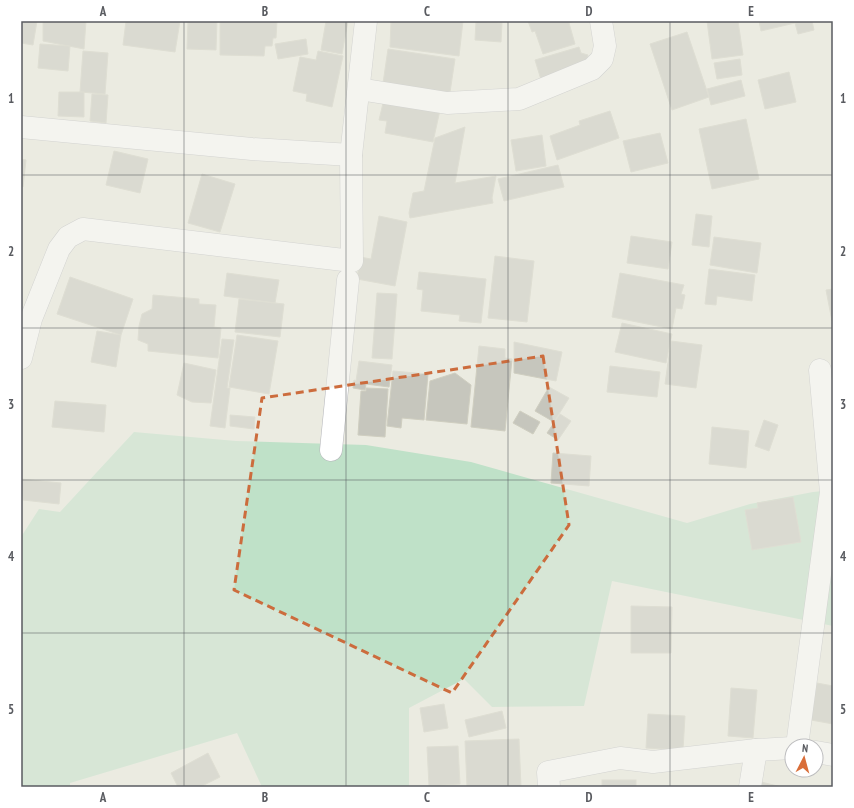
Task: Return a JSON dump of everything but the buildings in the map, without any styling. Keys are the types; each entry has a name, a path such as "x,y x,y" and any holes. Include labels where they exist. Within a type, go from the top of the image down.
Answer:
{"street":[{"path":"21,358 30,319 59,249 68,237 83,229 352,261 351,155 366,21"},
{"path":"359,89 447,103 519,99 592,69 602,59 605,46 601,21"},
{"path":"21,127 252,149 351,155"},
{"path":"332,450 348,280"},
{"path":"798,738 832,492 820,370"},
{"path":"549,787 548,772 620,758 653,762 756,750 784,748"},
{"path":"750,787 756,750"}],"highlighted area":[{"path":"543,356 569,525 452,693 234,590 262,398"}],"green space":[{"path":"134,432 236,441 366,445 471,462 687,523 750,504 813,492 833,490 833,626 612,581 584,706 492,707 464,679 409,708 409,786 262,787 237,733 70,783 70,787 21,787 21,537 39,509 60,512"}]}
